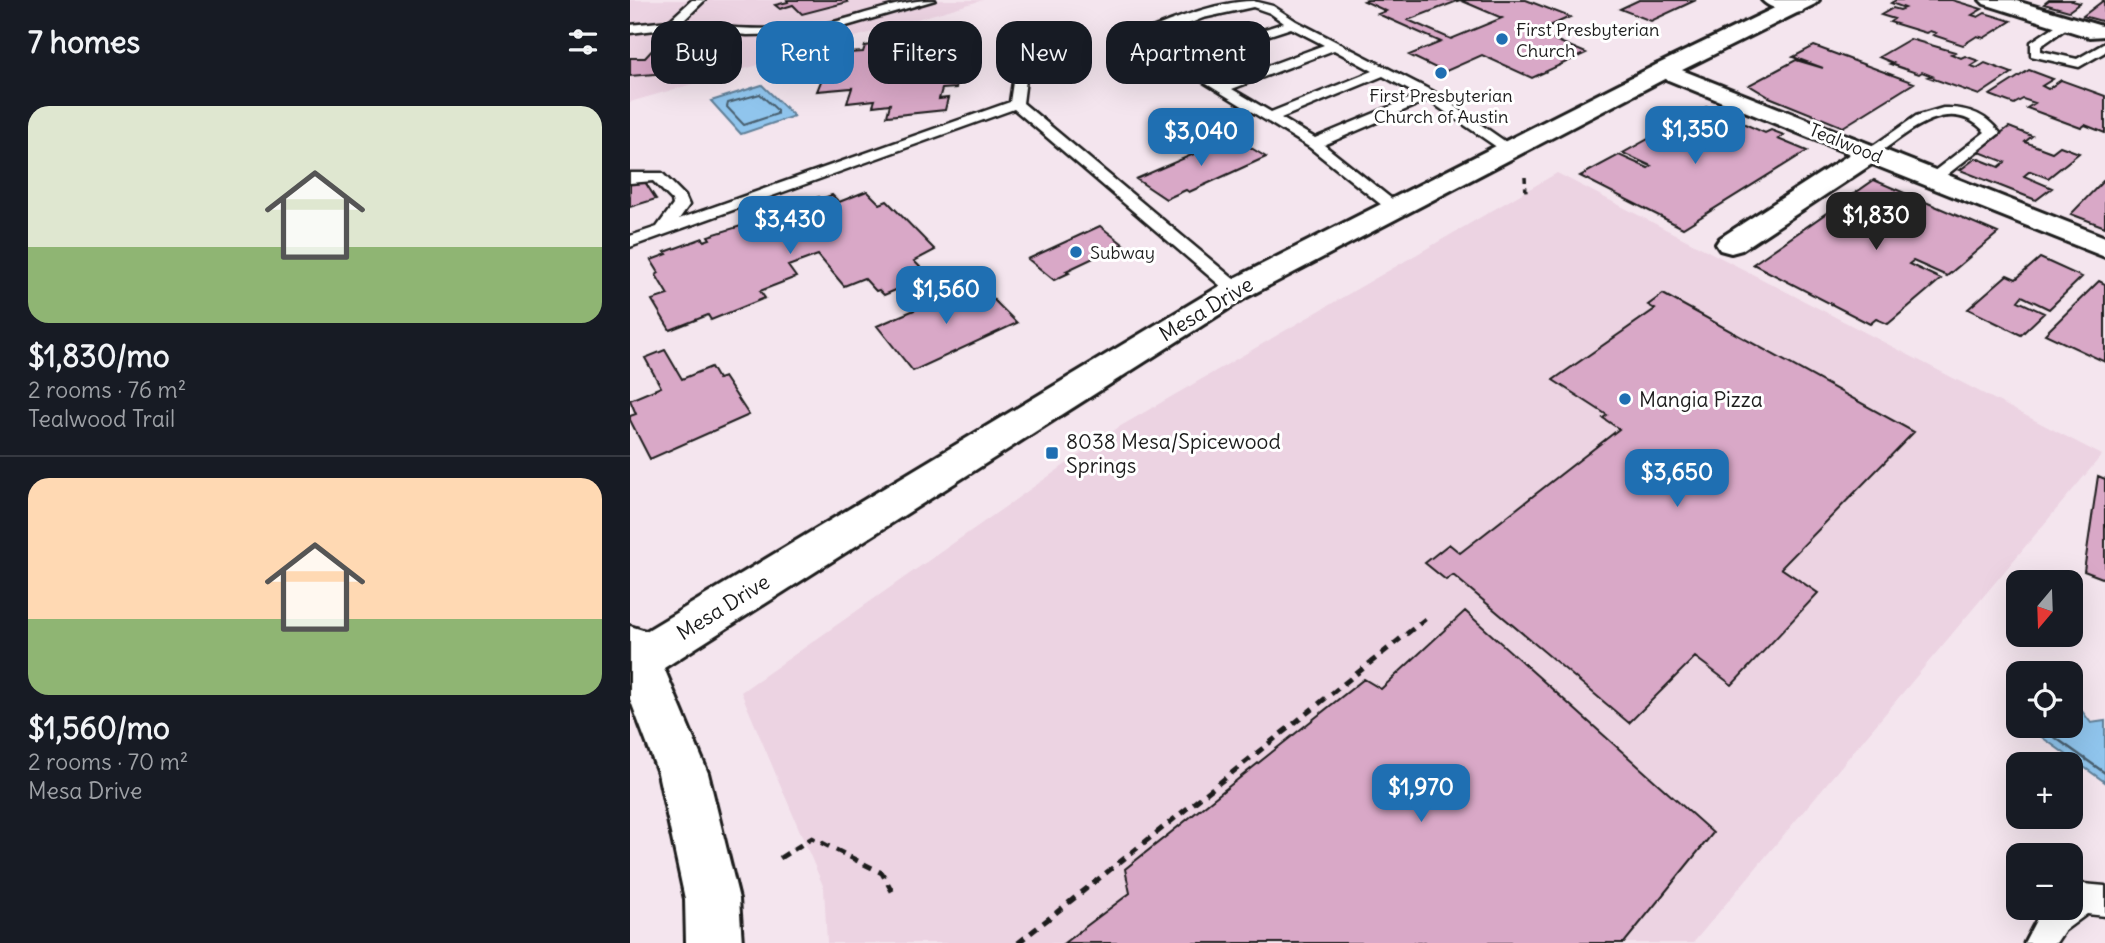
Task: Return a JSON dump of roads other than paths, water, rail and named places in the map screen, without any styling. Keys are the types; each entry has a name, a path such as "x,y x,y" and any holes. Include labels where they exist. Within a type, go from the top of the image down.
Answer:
{"street":[{"path":"1991,0 2068,23 2102,42"},
{"name":"Mesa Drive","path":"633,657 1236,290 1394,207 1516,159 1664,70 1792,2"},
{"name":"Tealwood","path":"1664,70 2105,248"},
{"path":"1731,244 1870,153"},
{"path":"633,657 683,773 712,899 714,943"}],"lane":[{"path":"676,21 699,0"},
{"path":"742,30 806,30 832,26 929,0"},
{"path":"1191,21 1244,4 1264,7 1429,95 1516,159"},
{"path":"2068,23 2035,45 2035,52 2079,64 2102,42"},
{"path":"1270,31 1292,24"},
{"path":"630,29 651,27"},
{"path":"1222,89 1334,46"},
{"path":"1269,118 1384,71"},
{"path":"1016,104 1019,84"},
{"path":"1214,84 1314,144 1394,207"},
{"path":"1314,144 1429,95"},
{"path":"630,242 1016,104"},
{"path":"1016,104 1236,290"},
{"path":"1870,153 1933,113 1952,112 1973,116 1987,124 1993,133 1934,178"},
{"path":"630,178 657,176 680,200 681,205 663,230"},
{"path":"2039,943 2053,920 2083,900 2105,901"}],"water":[{"path":"762,85 794,116 741,134 711,101"},
{"path":"2083,712 2091,723 2105,721 2105,782 2083,766 2083,752 2063,752 2043,738 2083,738"}],"place":[{"name":"First Presbyterian Church","path":"1502,39"},
{"name":"First Presbyterian Church of Austin","path":"1441,73"},
{"name":"Subway","path":"1076,252"},
{"name":"Mangia Pizza","path":"1625,399"},
{"name":"8038 Mesa/Spicewood Springs","path":"1052,453"}]}
